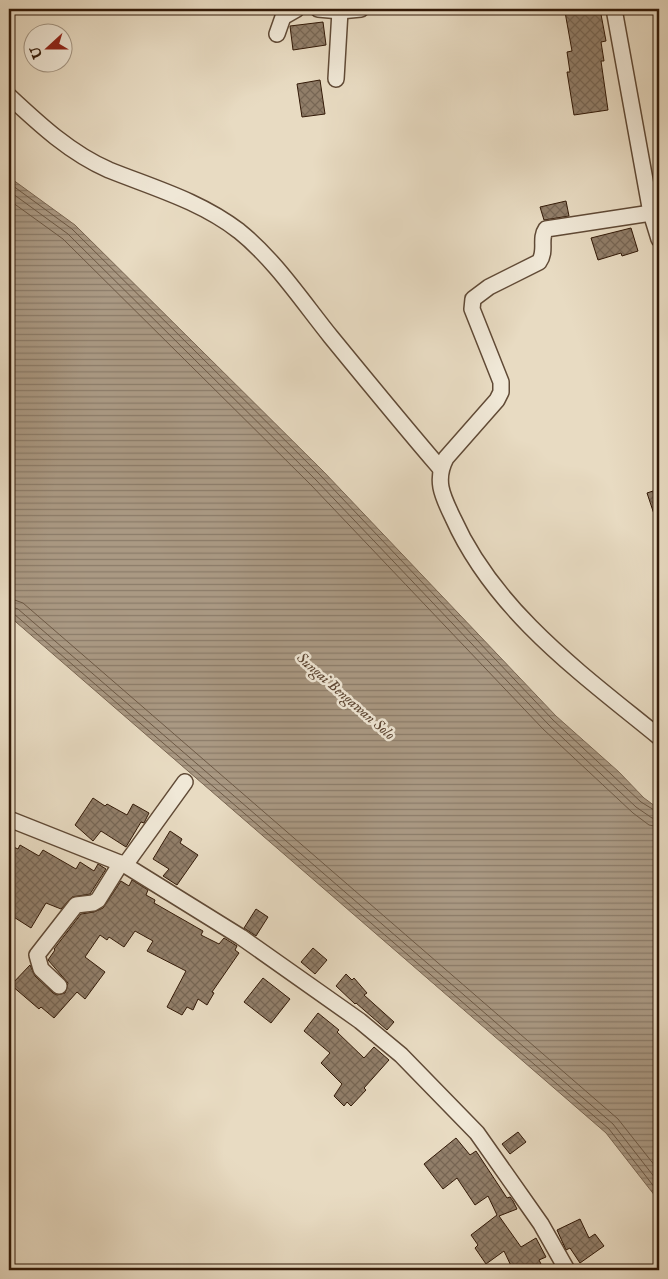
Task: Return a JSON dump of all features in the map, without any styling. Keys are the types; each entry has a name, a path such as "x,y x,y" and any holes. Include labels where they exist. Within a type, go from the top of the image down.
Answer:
{"street":[{"path":"277,34 283,17 296,9"},
{"path":"318,9 340,11 361,9"},
{"path":"614,9 651,213 659,239"},
{"path":"336,79 340,11"},
{"path":"9,96 44,129 78,153 108,169 178,196 215,215 240,232 274,265 440,468"},
{"path":"651,213 546,229 543,237 542,258 539,262 489,287 473,298 472,309 501,382 501,392 497,400 446,458 440,468 438,482 461,537 484,574 517,613 559,653 659,737"},
{"path":"59,986 41,970 37,955 76,905 93,903 98,900 184,782"},
{"path":"9,819 123,864 257,948 352,1015 401,1055 477,1133 541,1224 567,1270"}],"water":[{"name":"Sungai Bengawan Solo","path":"9,177 75,225 324,472 556,716 619,772 644,798 659,809 659,1201 606,1133 9,616"}],"building":[{"path":"600,9 606,41 601,42 604,61 601,61 608,110 574,115 567,72 570,72 567,52 572,51 565,12"},
{"path":"323,22 326,45 293,50 290,26"},
{"path":"320,80 325,114 302,117 297,84"},
{"path":"566,201 569,216 544,220 540,207"},
{"path":"631,228 638,251 622,256 621,253 598,260 591,238"},
{"path":"659,489 659,522 657,523 647,493"},
{"path":"93,798 105,806 107,804 127,815 133,804 149,813 144,823 141,822 126,847 101,831 93,841 75,825"},
{"path":"170,831 182,839 180,843 198,855 177,885 163,876 169,869 153,859"},
{"path":"9,845 18,849 20,845 39,856 43,850 76,869 80,862 94,871 98,864 106,869 90,894 72,897 61,909 46,903 31,928 9,914"},
{"path":"132,880 148,890 146,895 155,900 154,903 203,931 201,935 219,944 224,938 237,946 235,950 239,953 212,992 214,993 207,1005 198,999 193,1010 187,1007 182,1015 167,1007 186,971 147,951 153,941 135,931 124,947 109,937 107,940 100,935 85,957 105,972 85,999 77,992 54,1018 41,1007 39,1009 11,985 30,965 35,976 53,993 57,995 65,993 68,983 48,960 54,949 81,914 103,908 121,881 129,886"},
{"path":"256,909 268,917 256,936 244,928"},
{"path":"313,948 327,960 315,974 301,962"},
{"path":"346,974 352,980 354,978 367,993 364,995 394,1022 387,1030 336,986"},
{"path":"263,978 290,999 271,1023 244,1002"},
{"path":"318,1013 339,1030 337,1032 364,1058 374,1047 389,1060 351,1106 347,1102 344,1106 334,1096 342,1084 321,1063 330,1053 304,1031"},
{"path":"518,1132 526,1142 510,1154 502,1144"},
{"path":"456,1138 470,1155 476,1151 507,1198 510,1197 513,1201 517,1209 499,1216 521,1247 536,1238 546,1257 539,1260 544,1270 513,1270 504,1251 486,1264 475,1248 478,1245 471,1235 497,1215 488,1196 475,1205 457,1178 443,1189 424,1164"},
{"path":"580,1219 589,1238 595,1234 604,1246 580,1263 570,1248 566,1250 557,1230"}]}
